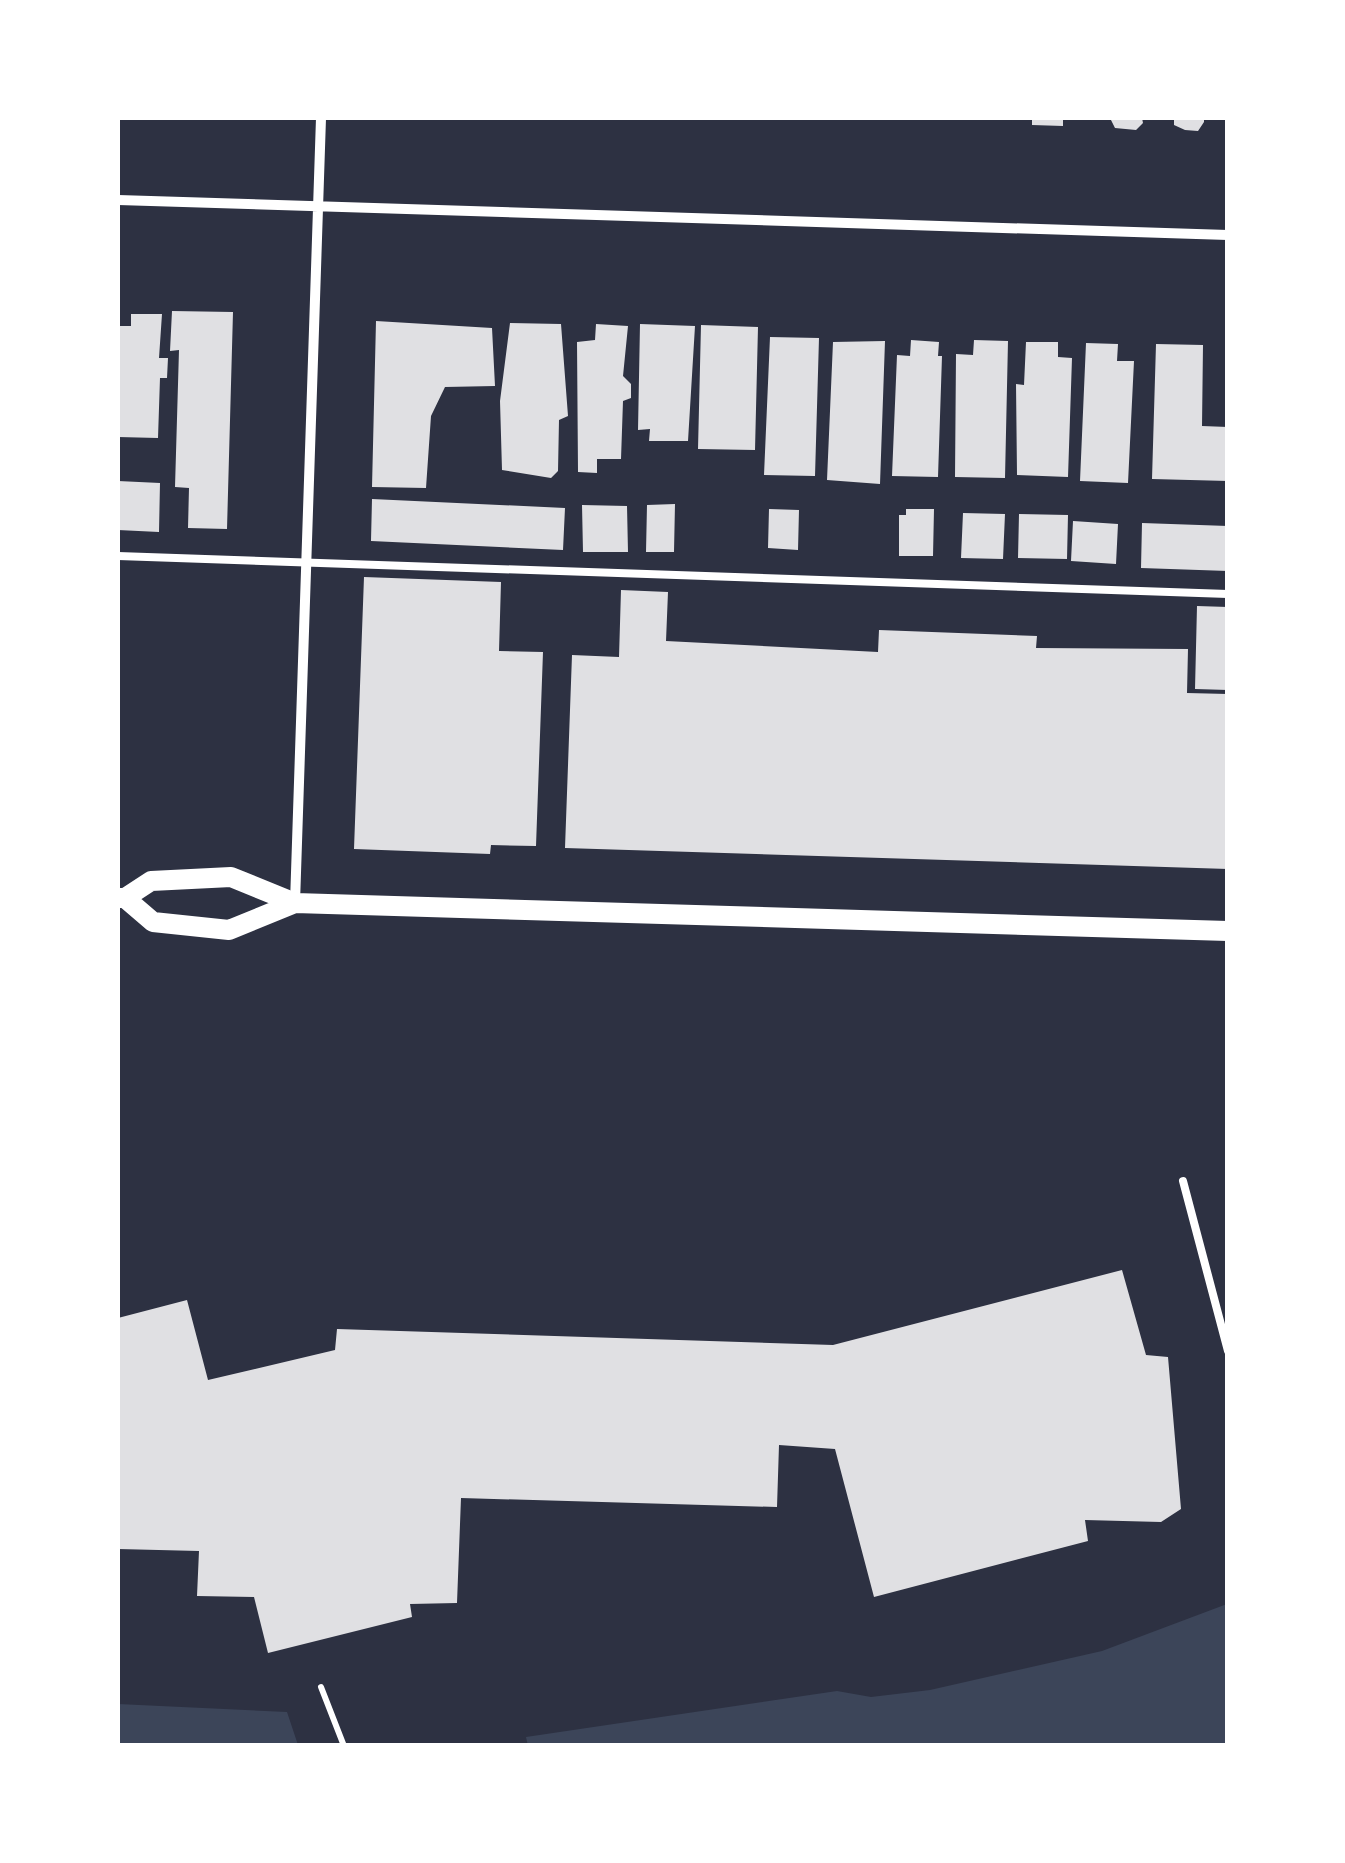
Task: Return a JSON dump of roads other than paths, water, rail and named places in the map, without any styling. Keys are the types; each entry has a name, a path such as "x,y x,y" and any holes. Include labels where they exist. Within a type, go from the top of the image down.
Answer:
{"main road":[{"path":"296,903 228,930 154,922 121,898 151,881 230,877 296,903 1228,931"}],"street":[{"path":"296,903 320,118"},
{"path":"118,200 1228,235"}],"lane":[{"path":"118,556 1228,594"},
{"path":"1183,1182 1228,1351"}]}
